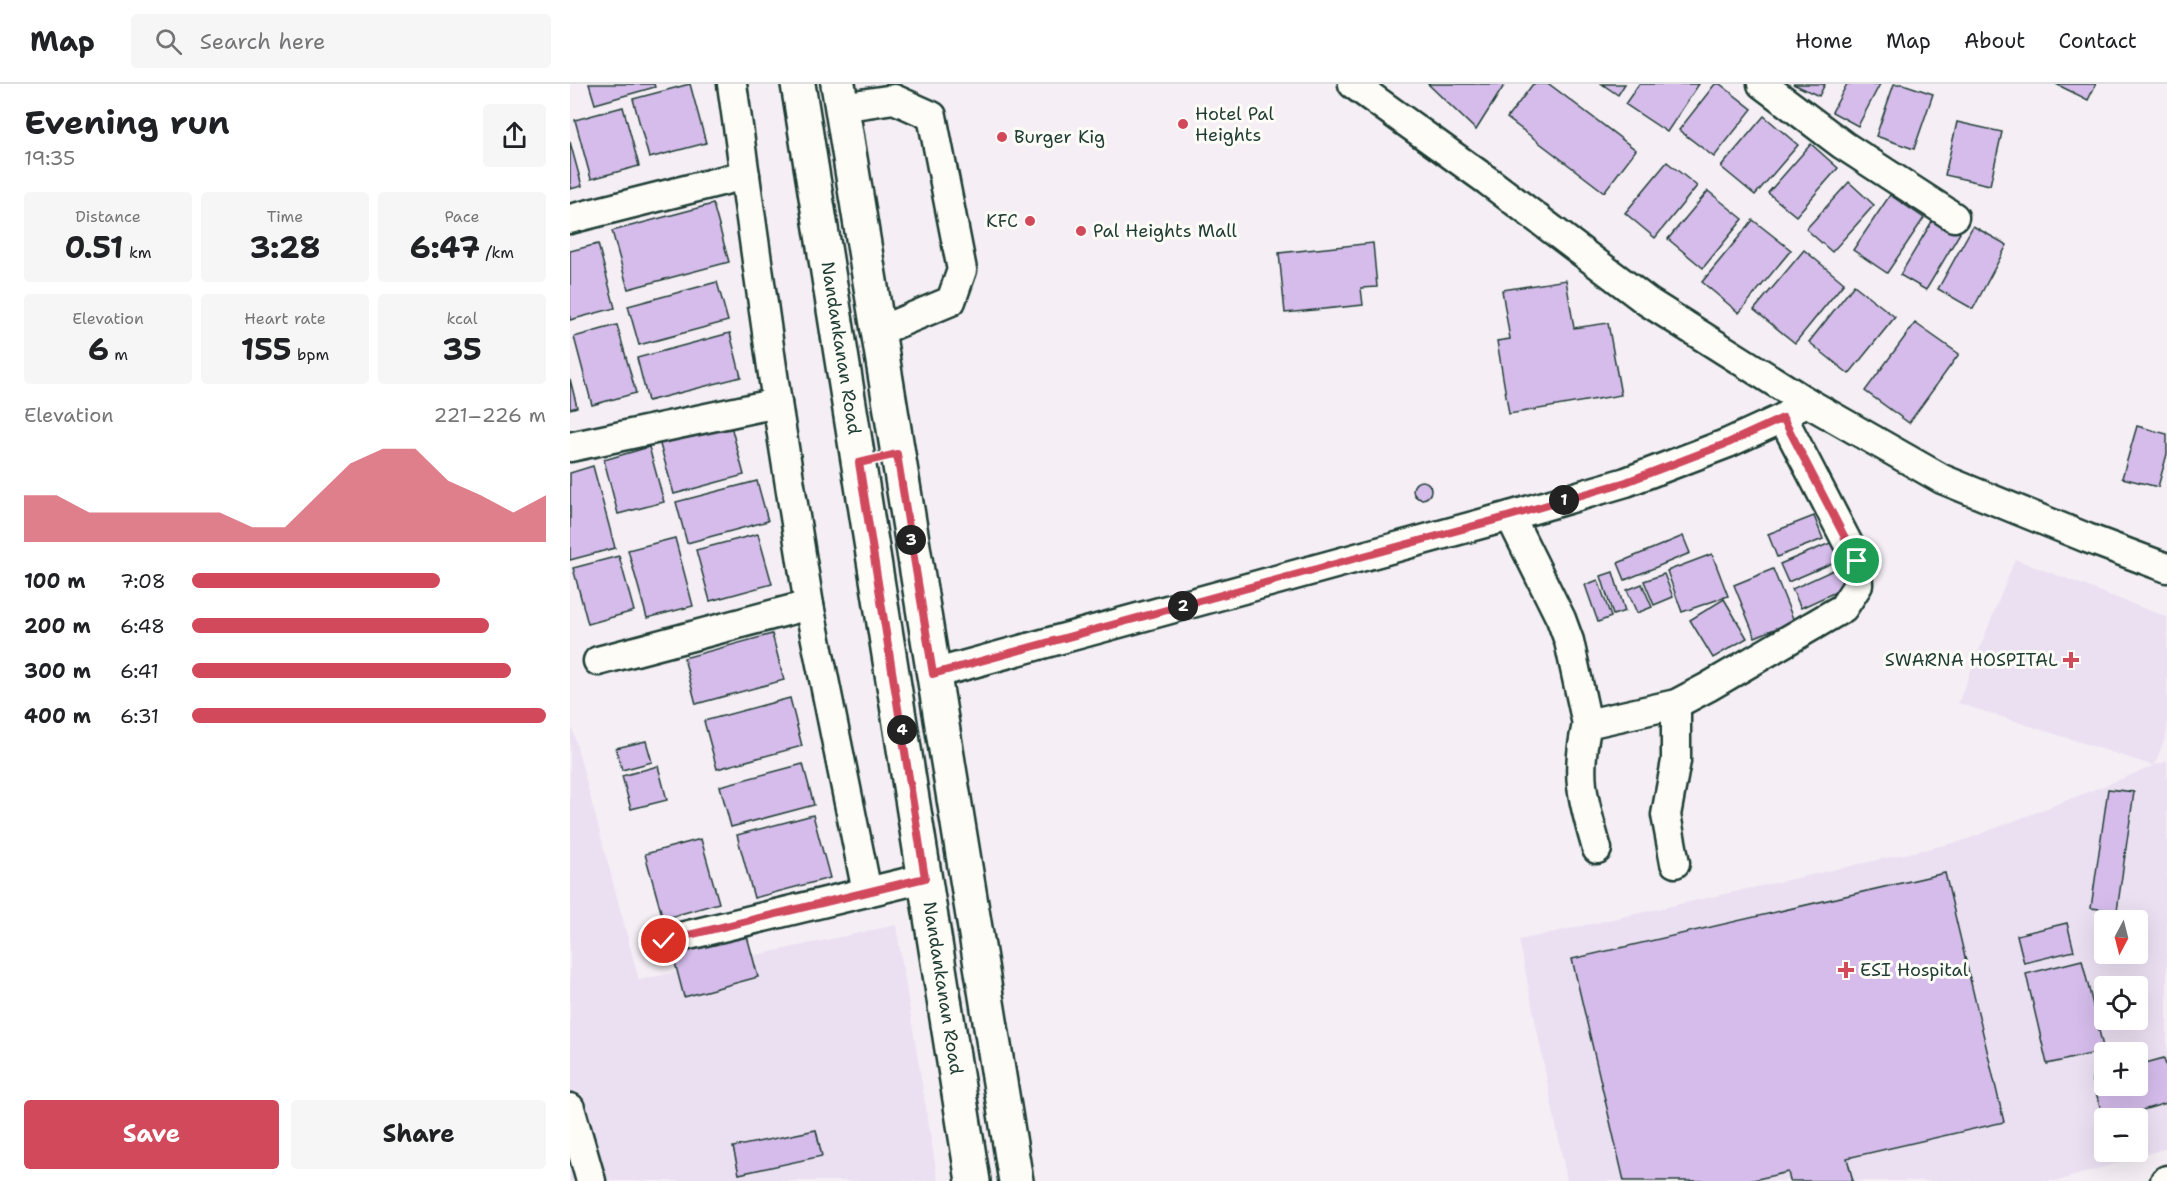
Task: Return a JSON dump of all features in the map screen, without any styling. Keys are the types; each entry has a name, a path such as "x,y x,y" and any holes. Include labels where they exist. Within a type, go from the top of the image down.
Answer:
{"main road":[{"name":"Nandankanan Road","path":"798,84 973,1181"},
{"path":"839,95 1016,1181"},
{"path":"859,463 897,454"}],"street":[{"path":"732,84 777,403 809,605 867,892"},
{"path":"1353,84 1794,410 1942,479 2167,568"},
{"path":"1762,84 1843,145 1954,217"},
{"path":"839,95 894,99 932,116 962,270 951,301 879,331"},
{"path":"570,219 745,175"},
{"path":"570,447 777,403"},
{"path":"933,674 1626,482 1728,443 1794,410"},
{"path":"1587,724 1676,704 1843,608 1857,585 1857,561 1794,410"},
{"path":"1510,516 1565,630 1587,724 1581,749 1580,778 1597,849"},
{"path":"598,661 809,605"},
{"path":"1675,862 1666,815 1676,761 1676,704"},
{"path":"664,941 925,878"},
{"path":"570,1107 591,1181"}],"shaded area":[{"name":"ESI Hospital","path":"2015,559 2167,617 2167,732 2155,765 2167,761 2167,1148 2148,1154 2148,1108 2094,1108 2094,1162 2121,1162 2058,1181 1567,1181 1519,940 1962,841 2154,766 1958,703"},
{"path":"570,720 639,980 896,925 938,1181 570,1181"}],"building":[{"path":"589,84 654,84 655,87 595,104"},
{"path":"690,84 706,143 649,158 633,99"},
{"path":"1428,84 1505,84 1476,130"},
{"path":"1533,84 1549,84 1636,150 1604,192 1507,118"},
{"path":"1602,84 1625,84 1618,95"},
{"path":"1639,84 1699,84 1667,132 1625,104"},
{"path":"1715,84 1720,84 1752,109 1714,157 1679,130"},
{"path":"1793,84 1825,84 1819,96"},
{"path":"1847,84 1880,84 1858,126 1832,112"},
{"path":"1894,84 1903,84 1933,94 1914,149 1876,136"},
{"path":"2056,84 2096,84 2088,100"},
{"path":"623,107 639,166 591,179 575,120"},
{"path":"1764,116 1798,145 1755,195 1721,167"},
{"path":"1957,122 2002,132 1990,185 1945,175"},
{"path":"570,142 582,186 570,189"},
{"path":"1811,144 1838,168 1796,216 1768,193"},
{"path":"1667,162 1697,186 1655,238 1625,213"},
{"path":"1849,182 1874,205 1832,252 1806,229"},
{"path":"1708,191 1743,219 1703,268 1668,239"},
{"path":"1890,195 1924,218 1887,273 1853,250"},
{"path":"713,204 729,262 628,289 612,231"},
{"path":"1934,218 1960,233 1926,290 1900,275"},
{"path":"1753,220 1791,250 1739,313 1702,282"},
{"path":"1973,226 2007,245 1973,309 1938,289"},
{"path":"1373,243 1377,287 1361,288 1363,305 1285,313 1279,253"},
{"path":"598,244 615,308 570,320 570,251"},
{"path":"1804,250 1844,283 1795,343 1754,310"},
{"path":"1566,280 1574,328 1608,323 1621,395 1509,414 1497,341 1510,339 1502,290"},
{"path":"717,282 728,321 639,345 628,306"},
{"path":"1854,285 1895,317 1849,374 1809,342"},
{"path":"1915,323 1959,354 1909,423 1865,391"},
{"path":"617,325 636,393 592,405 574,337"},
{"path":"730,333 741,377 648,401 637,358"},
{"path":"570,379 577,407 570,409"},
{"path":"730,422 744,475 674,494 659,441"},
{"path":"2137,426 2167,434 2167,454 2158,487 2122,478"},
{"path":"649,447 664,502 618,514 604,460"},
{"path":"593,466 615,548 570,560 570,473"},
{"path":"757,481 768,521 687,543 676,502"},
{"path":"1418,481 1426,481 1431,486 1429,497 1418,499 1413,494 1413,486"},
{"path":"1814,516 1823,539 1777,557 1768,534"},
{"path":"758,534 772,584 710,601 696,550"},
{"path":"1683,536 1690,553 1625,580 1618,563"},
{"path":"675,538 693,606 647,618 628,550"},
{"path":"1835,541 1842,559 1788,582 1780,564"},
{"path":"1712,554 1728,596 1682,612 1667,571"},
{"path":"619,556 634,611 588,624 573,568"},
{"path":"1844,565 1853,584 1801,608 1792,589"},
{"path":"1773,569 1794,621 1755,637 1734,585"},
{"path":"1613,572 1625,611 1613,615 1601,576"},
{"path":"1664,574 1673,597 1654,605 1644,581"},
{"path":"1598,580 1611,617 1598,622 1585,585"},
{"path":"1642,584 1652,607 1637,613 1627,590"},
{"path":"1724,599 1747,638 1713,658 1690,620"},
{"path":"772,634 784,680 696,704 684,658"},
{"path":"790,698 802,746 717,769 704,721"},
{"path":"646,741 652,762 622,770 616,748"},
{"path":"803,764 814,805 731,827 720,786"},
{"path":"658,766 667,800 631,809 622,776"},
{"path":"2108,789 2134,792 2117,910 2091,908"},
{"path":"813,815 830,878 754,898 737,835"},
{"path":"701,839 719,903 663,919 645,854"},
{"path":"1945,873 2004,1122 1847,1158 1853,1181 1790,1181 1788,1172 1749,1181 1624,1181 1572,959"},
{"path":"2067,923 2074,951 2024,963 2017,935"},
{"path":"747,936 758,977 684,997 673,955"},
{"path":"2082,960 2094,1010 2094,1030 2099,1030 2102,1042 2094,1042 2094,1053 2047,1064 2026,974"},
{"path":"2164,1058 2167,1069 2167,1103 2148,1108 2100,1108 2097,1096 2148,1096 2148,1062"},
{"path":"816,1130 822,1156 739,1174 733,1147"}],"place":[{"name":"Hotel Pal Heights","path":"1183,124"},
{"name":"Burger Kig","path":"1002,137"},
{"name":"KFC","path":"1030,221"},
{"name":"Pal Heights Mall","path":"1081,231"},
{"name":"SWARNA HOSPITAL","path":"2071,660"},
{"name":"ESI Hospital","path":"1846,970"}],"route":[{"path":"664,941 925,878 859,463 897,454 933,674 1626,482 1728,443 1783,418 1857,561"}]}
